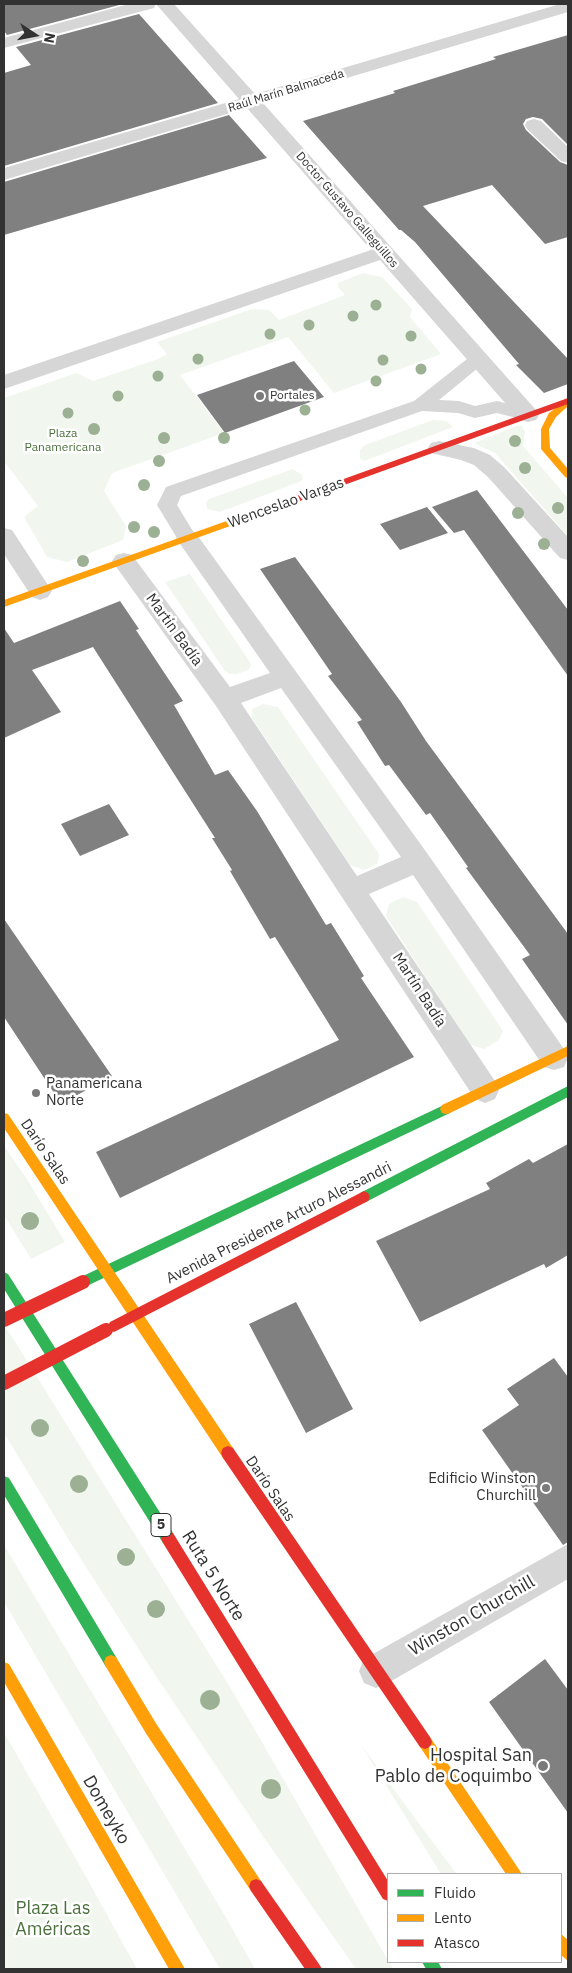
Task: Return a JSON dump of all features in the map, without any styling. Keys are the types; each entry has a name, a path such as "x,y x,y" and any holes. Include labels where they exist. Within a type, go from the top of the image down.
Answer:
{"main road":[{"name":"Wenceslao Vargas","path":"4,604 568,402"},
{"path":"568,402 552,415 545,429 546,449 568,475"},
{"name":"Avenida Presidente Arturo Alessandri","path":"4,1320 561,1054"},
{"name":"Avenida Presidente Arturo Alessandri","path":"4,1383 568,1091"},
{"name":"Darío Salas","path":"4,1118 136,1314 159,1352 514,1873"},
{"name":"Ruta 5 Norte","path":"4,1278 112,1447 387,1892"},
{"path":"4,1483 152,1730 211,1821 314,1969"},
{"name":"Domeyko","path":"4,1670 177,1969"}],"street":[{"path":"4,43 148,4"},
{"name":"Doctor Gustavo Galleguillos","path":"165,4 528,416"},
{"name":"Raúl Marín Balmaceda","path":"4,174 568,7"},
{"path":"534,125 568,157"},
{"path":"4,382 384,252"},
{"path":"439,448 466,453 489,466 568,552"},
{"path":"4,536 40,591"},
{"path":"188,538 285,677 418,861 561,1054"},
{"name":"Martín Badía","path":"124,561 225,699 485,1090"},
{"path":"225,699 285,677"},
{"path":"353,889 418,861"},
{"name":"Winston Churchill","path":"376,1671 568,1561"}],"lane":[{"path":"188,538 167,505 173,492 421,404 478,359"},
{"path":"421,404 459,407 475,412 498,407 528,416"}],"green space":[{"name":"Plaza Panamericana","path":"363,273 382,277 412,309 410,317 441,354 334,393 288,337 180,375 224,433 112,473 104,491 126,526 123,540 67,562 47,557 24,517 38,506 4,461 4,398 76,373 93,381 158,359 167,354 157,342 252,309 269,310 279,320 345,295 338,287 338,283"},
{"path":"433,420 446,421 453,427 364,461 360,458 360,450 365,445"},
{"path":"517,426 522,426 525,431 523,446 568,498 568,536 495,453 476,444"},
{"path":"293,469 302,475 303,479 299,482 220,512 207,509 206,502 209,499"},
{"path":"190,574 250,662 251,666 248,670 237,674 230,674 225,671 165,582"},
{"path":"263,704 278,707 379,854 377,864 364,870 350,865 252,718 252,709"},
{"path":"403,897 417,902 503,1031 499,1040 484,1049 470,1045 386,916 389,904"},
{"path":"4,1146 27,1179 65,1242 31,1259 4,1215"},
{"path":"4,1324 233,1692 387,1959 387,1963 390,1963 393,1969 356,1969 265,1839 150,1667 72,1545 4,1433"},
{"path":"4,1545 255,1969 220,1969 4,1602"},
{"name":"Plaza Las Américas","path":"6,1736 137,1969 4,1969 4,1737"},
{"path":"361,1745 456,1873 440,1873"}],"building":[{"path":"4,4 123,4 7,35 4,31"},
{"path":"139,14 218,103 4,166 4,73 31,65 16,47"},
{"path":"568,35 568,145 542,119 533,117 526,119 523,124 526,130 560,162 568,165 568,237 545,244 492,185 423,206 568,359 568,384 544,393 516,365 519,364 415,242 399,230 303,121 496,59 493,57"},
{"path":"229,115 267,158 4,235 4,182"},
{"name":"Portales","path":"294,361 324,397 225,433 197,395"},
{"path":"477,490 568,610 568,676 464,530 454,533 432,507"},
{"path":"427,507 448,533 400,550 380,524"},
{"path":"295,557 401,702 426,741 568,934 568,1025 522,959 530,955 466,868 468,867 430,813 426,815 389,765 385,766 357,722 362,720 328,676 332,674 260,569"},
{"path":"120,601 139,629 136,630 183,701 174,705 215,775 228,770 257,811 326,925 331,923 364,976 361,978 414,1057 120,1198 96,1152 339,1040 275,937 270,939 212,838 215,838 93,647 32,670 61,712 4,738 4,628 14,643"},
{"path":"109,804 129,835 80,856 61,824"},
{"path":"4,919 112,1076 70,1099 58,1099 4,1017"},
{"path":"568,1144 568,1255 546,1268 544,1264 420,1322 376,1241 490,1189 486,1183 529,1159 533,1163"},
{"path":"296,1302 353,1409 306,1433 249,1324"},
{"name":"Edificio Winston Churchill","path":"554,1358 568,1377 568,1542 563,1545 482,1430 519,1405 507,1389"},
{"path":"545,1659 568,1690 568,1813 489,1702"}],"traffic: fast":[{"path":"364,1197 568,1091"},
{"path":"87,1280 446,1109"},
{"path":"4,1278 168,1538"},
{"path":"4,1483 111,1662"},
{"path":"431,1963 434,1969"}],"traffic: slow":[{"path":"568,402 552,415 545,429 546,449 568,475"},
{"path":"4,604 283,504"},
{"path":"446,1109 568,1051"},
{"path":"4,1118 228,1453"},
{"path":"111,1662 152,1730 256,1886"},
{"path":"4,1669 177,1969"},
{"path":"425,1742 514,1873"},
{"path":"562,1944 568,1953"}],"traffic: jam":[{"path":"283,504 568,401"},
{"path":"114,1326 364,1197"},
{"path":"4,1320 83,1282"},
{"path":"4,1383 106,1330"},
{"path":"228,1453 425,1742"},
{"path":"168,1538 387,1892"},
{"path":"256,1886 314,1969"}],"place":[{"name":"Portales","path":"260,396"},
{"name":"Panamericana Norte","path":"36,1093"},
{"name":"Edificio Winston Churchill","path":"546,1488"},
{"name":"Hospital San Pablo de Coquimbo","path":"543,1766"}]}
